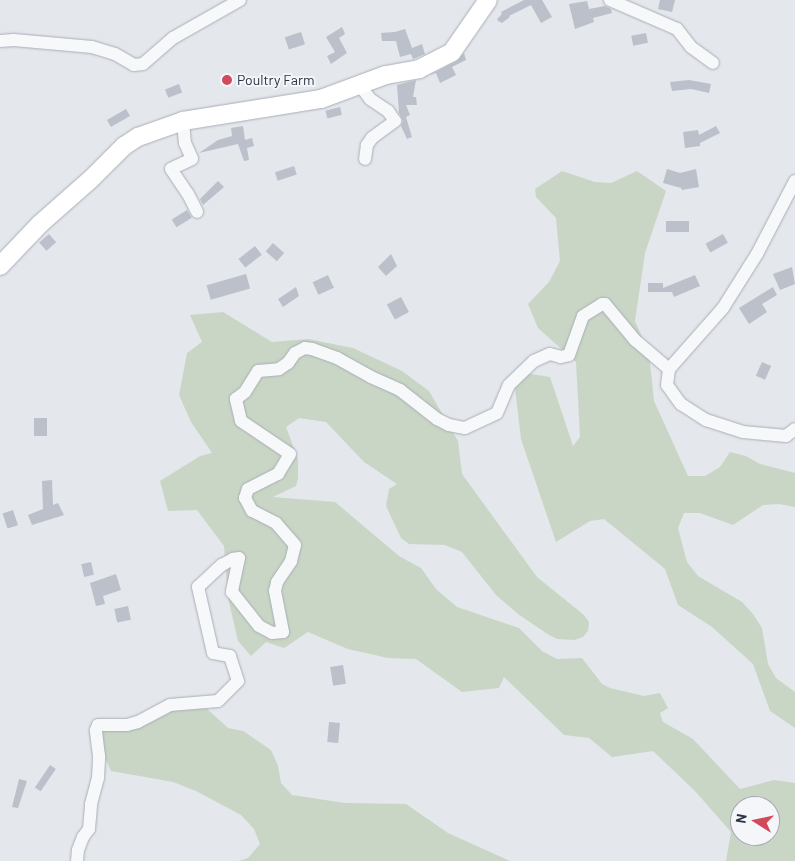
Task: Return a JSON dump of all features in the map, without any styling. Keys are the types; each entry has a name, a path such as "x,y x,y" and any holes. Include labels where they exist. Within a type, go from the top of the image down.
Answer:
{"main road":[{"path":"0,266 40,224 91,179 124,146 138,137 182,121 321,99 358,83 386,75 419,69 440,60 459,44 488,0"}],"street":[{"path":"0,41 14,40 92,47 115,54 134,65 142,64 173,38 240,0"},
{"path":"610,0 677,29 691,47 713,62"},
{"path":"358,83 370,98 392,114 395,121 372,138 367,145 365,159"},
{"path":"182,121 185,143 192,159 171,169 188,194 197,212"},
{"path":"795,181 757,254 723,308 669,369 667,385 681,404 706,420 743,432 786,436 795,429"},
{"path":"77,861 78,850 83,837 89,829 91,804 98,778 99,756 96,730 98,725 127,725 138,722 170,705 218,701 238,681 230,656 212,653 198,587 222,565 239,558 232,592 259,626 272,633 284,632 275,591 277,582 291,561 295,545 276,523 252,511 245,498 248,489 278,474 290,454 241,421 236,399 245,392 258,370 279,369 288,363 295,353 305,348 312,349 337,358 371,377 400,390 449,426 465,428 497,413 509,384 534,361 550,354 561,357 569,355 583,316 602,304 606,304 635,340 669,369"}],"green space":[{"path":"562,171 595,182 611,183 637,171 666,191 645,253 635,321 649,353 654,401 688,476 705,476 720,467 730,452 746,456 760,464 795,473 795,507 779,504 763,505 733,525 700,513 684,513 678,528 687,562 698,576 742,602 762,628 768,664 776,678 795,692 795,728 770,711 753,664 712,627 678,605 665,569 604,519 590,521 556,542 521,439 513,371 550,377 573,446 580,437 576,362 538,328 528,304 549,282 560,261 556,218 536,197 535,189"},
{"path":"223,312 272,342 308,339 353,348 402,371 429,391 458,441 462,474 537,577 584,615 589,622 588,631 583,637 575,640 557,639 518,614 496,595 462,552 445,545 409,544 401,538 386,506 389,489 397,484 364,462 326,422 299,418 286,427 298,459 298,478 296,486 273,497 335,502 399,556 421,568 436,589 457,607 519,628 542,651 557,659 582,658 602,684 610,688 644,696 660,693 668,708 660,713 663,722 693,739 740,789 774,780 795,783 795,861 726,861 730,838 730,846 780,846 780,796 730,796 730,831 695,791 653,751 612,757 589,738 564,735 504,677 499,688 462,692 416,659 388,658 348,649 308,632 284,648 266,642 251,656 238,641 228,598 224,546 197,510 168,511 160,481 200,456 212,453 191,422 179,395 187,353 202,342 190,315"},
{"path":"204,706 228,728 243,731 271,750 278,766 281,783 292,795 345,803 406,804 448,833 510,861 239,861 248,858 260,844 254,829 241,815 196,791 173,782 111,771 102,752 99,737 104,728 170,707"}],"building":[{"path":"524,0 542,0 552,17 541,23 531,5 509,16 502,23 498,21 497,19 502,14 501,12"},
{"path":"660,0 675,0 672,12 658,9"},
{"path":"587,1 589,9 605,6 611,9 612,13 593,18 594,22 575,29 569,4"},
{"path":"342,27 345,34 339,38 347,53 331,64 327,56 335,52 326,37"},
{"path":"405,29 412,48 422,44 425,54 413,59 411,54 400,57 396,41 382,41 381,33"},
{"path":"301,32 305,44 289,50 285,37"},
{"path":"646,33 648,43 633,46 631,36"},
{"path":"464,53 466,60 452,67 456,75 440,83 436,73 430,75 457,61"},
{"path":"416,80 413,97 416,97 417,105 406,105 410,115 406,117 412,137 407,139 401,126 403,121 399,113 397,85"},
{"path":"689,80 711,84 709,93 691,89 672,91 670,82"},
{"path":"179,84 182,92 168,98 165,89"},
{"path":"340,107 342,115 327,118 325,111"},
{"path":"126,109 130,116 111,127 107,120"},
{"path":"243,126 245,140 252,138 254,146 247,148 249,160 244,161 238,144 199,153 218,140 232,136 231,128"},
{"path":"716,126 720,133 700,143 700,146 685,148 683,132 698,130 699,135"},
{"path":"294,166 297,175 278,181 275,172"},
{"path":"667,169 680,173 696,169 699,187 682,190 681,188 663,183"},
{"path":"218,181 224,187 203,205 200,199"},
{"path":"187,210 192,218 177,227 172,220"},
{"path":"666,221 689,221 689,232 666,232"},
{"path":"49,234 56,242 46,251 39,243"},
{"path":"723,234 728,243 710,252 706,244"},
{"path":"273,243 284,253 277,261 266,251"},
{"path":"255,246 262,255 245,268 238,259"},
{"path":"391,254 397,266 386,276 378,267"},
{"path":"792,267 795,284 780,290 773,274"},
{"path":"246,274 250,288 211,300 207,285"},
{"path":"328,275 334,288 319,295 313,282"},
{"path":"695,275 700,286 674,297 672,292 648,292 648,283 663,283 663,288"},
{"path":"296,287 299,296 283,307 278,299"},
{"path":"773,287 777,295 762,304 767,312 749,324 739,308"},
{"path":"401,297 409,312 395,320 387,305"},
{"path":"762,362 771,366 765,380 756,376"},
{"path":"34,418 47,418 47,436 34,436"},
{"path":"52,480 53,505 58,503 64,515 32,525 28,515 43,509 42,481"},
{"path":"13,510 18,525 7,529 3,513"},
{"path":"91,562 94,575 84,577 81,564"},
{"path":"116,574 121,590 103,596 105,604 96,606 90,583"},
{"path":"128,606 131,620 117,623 114,609"},
{"path":"343,665 346,684 333,686 330,667"},
{"path":"329,722 340,723 338,743 327,742"},
{"path":"50,765 56,769 41,791 35,787"},
{"path":"19,779 27,781 18,808 12,807"}],"place":[{"name":"Poultry Farm","path":"227,80"}]}
